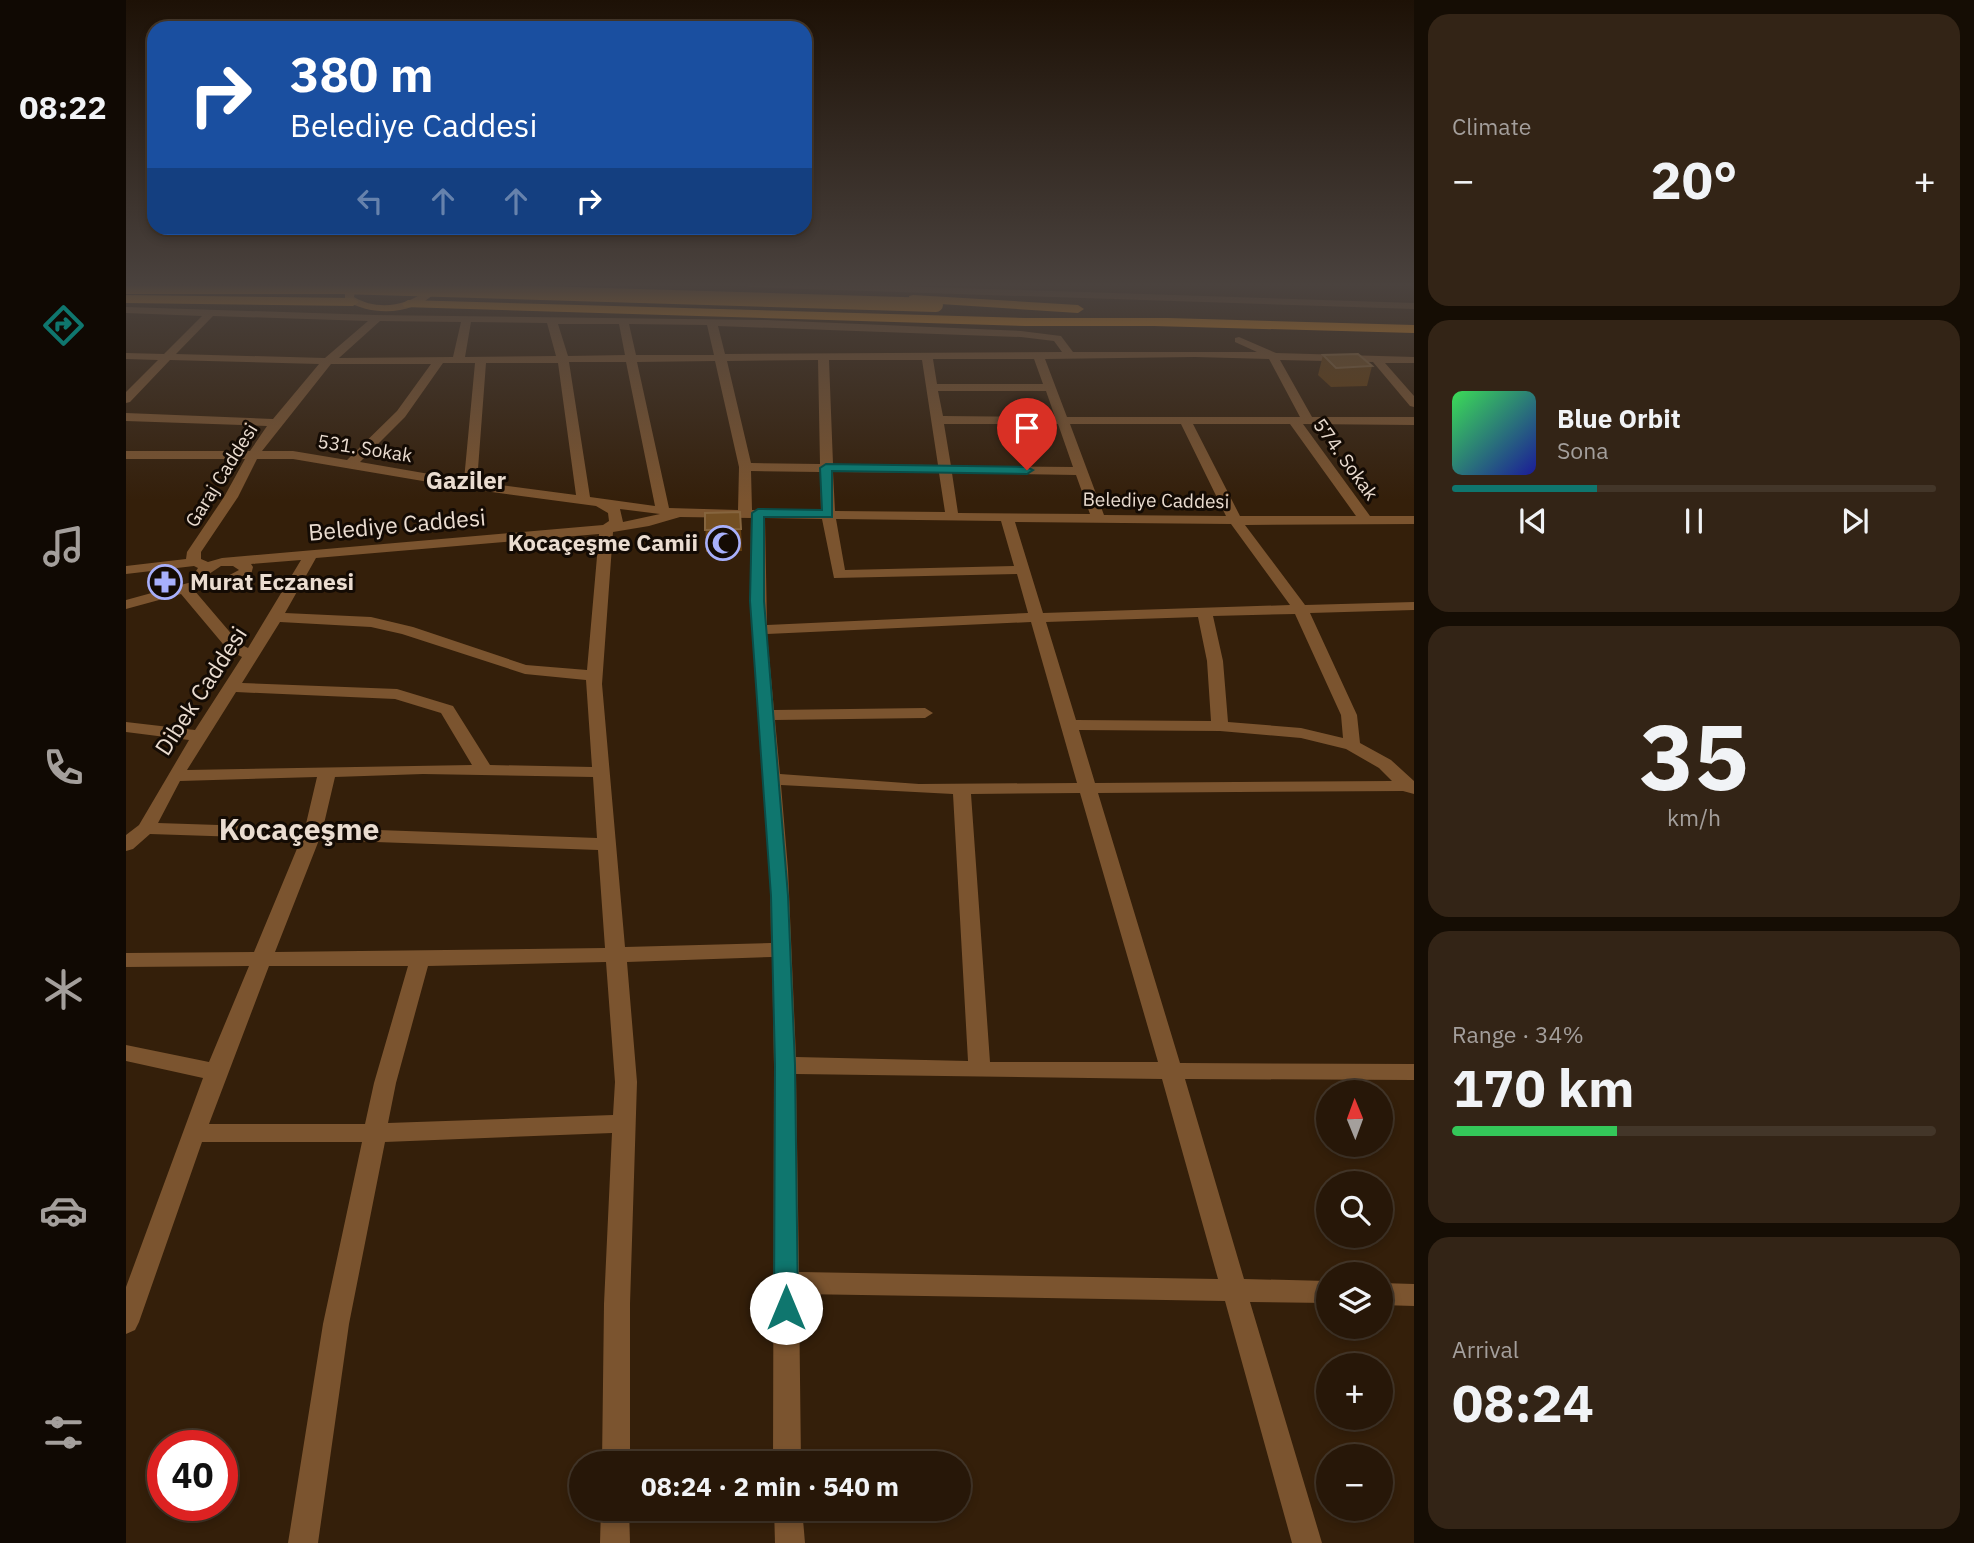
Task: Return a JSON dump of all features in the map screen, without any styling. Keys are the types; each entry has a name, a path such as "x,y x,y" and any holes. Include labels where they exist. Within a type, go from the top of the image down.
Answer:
{"street":[{"path":"126,356 328,361 822,356"},
{"name":"Garaj Caddesi","path":"203,571 192,557 194,552 231,498 249,462 276,423 333,356"},
{"path":"458,360 459,356"},
{"path":"562,356 584,502"},
{"path":"823,356 828,514 839,575 1023,570"},
{"path":"927,356 951,516"},
{"path":"1038,356 1099,519"},
{"name":"574. Sokak","path":"1273,356 1308,421"},
{"path":"1298,356 1414,360"},
{"path":"126,399 167,357"},
{"path":"719,357 745,467 751,513 771,779 785,1065 787,1451"},
{"path":"632,358 663,510"},
{"path":"1376,359 1414,403"},
{"path":"470,485 481,360"},
{"path":"350,465 401,414 402,409 439,361"},
{"path":"933,387 1051,388"},
{"path":"126,416 276,423"},
{"path":"938,419 1414,421"},
{"path":"1185,420 1235,521 1300,608 1349,715 1353,745"},
{"name":"574. Sokak","path":"1294,421 1366,520"},
{"path":"126,455 249,462"},
{"name":"531. Sokak","path":"249,462 293,455 470,485 679,513"},
{"path":"126,466 249,462"},
{"path":"745,467 1081,471"},
{"path":"601,503 615,510 617,516 616,523 606,529 595,675 626,1082 617,1304 616,1451"},
{"name":"Belediye Caddesi","path":"203,571 219,562 606,529 649,522 679,513 1235,521 1414,520"},
{"path":"1007,517 1307,1543"},
{"path":"126,570 203,571 227,582 246,572 302,557"},
{"name":"Dibek Caddesi","path":"126,845 146,828 174,776 275,618 302,557"},
{"path":"234,561 243,564 246,572"},
{"path":"126,604 184,588 203,571"},
{"path":"184,588 234,647 251,655"},
{"path":"759,630 1300,608 1412,610"},
{"path":"1205,612 1214,661 1220,726"},
{"path":"275,618 316,617 373,623 452,644 517,668 544,673 595,675"},
{"path":"230,687 397,694 447,710 484,770"},
{"path":"766,716 925,713"},
{"path":"1068,725 1220,726 1301,733 1353,745 1385,764 1412,789"},
{"path":"126,727 200,736"},
{"path":"174,776 484,770 601,772"},
{"path":"126,1322 216,1072 312,835 327,772"},
{"path":"771,779 919,789 1412,789"},
{"path":"962,789 981,1070"},
{"path":"146,828 608,844"},
{"path":"126,960 420,958 781,950"},
{"path":"303,1543 336,1324 385,1083 420,958"},
{"path":"126,1053 216,1072"},
{"path":"785,1065 981,1070 1414,1072"},
{"path":"193,1133 375,1133 625,1124"},
{"path":"786,1283 1316,1293"},
{"path":"1393,1294 1414,1294"},
{"path":"615,1521 615,1543"},
{"path":"789,1521 790,1543"}],"building":[{"path":"1324,356 1360,356 1372,366 1336,368"},
{"path":"740,512 741,529 705,530 705,513"}],"place":[{"name":"Kocaçeşme Camii","path":"723,543"},
{"name":"Murat Eczanesi","path":"165,582"}],"district":[{"name":"Gaziler","path":"466,481"},
{"name":"Kocaçeşme","path":"299,830"}],"route":[{"path":"786,1308 785,1065 780,896 757,601 758,513 828,514 826,468 1027,470"}]}
